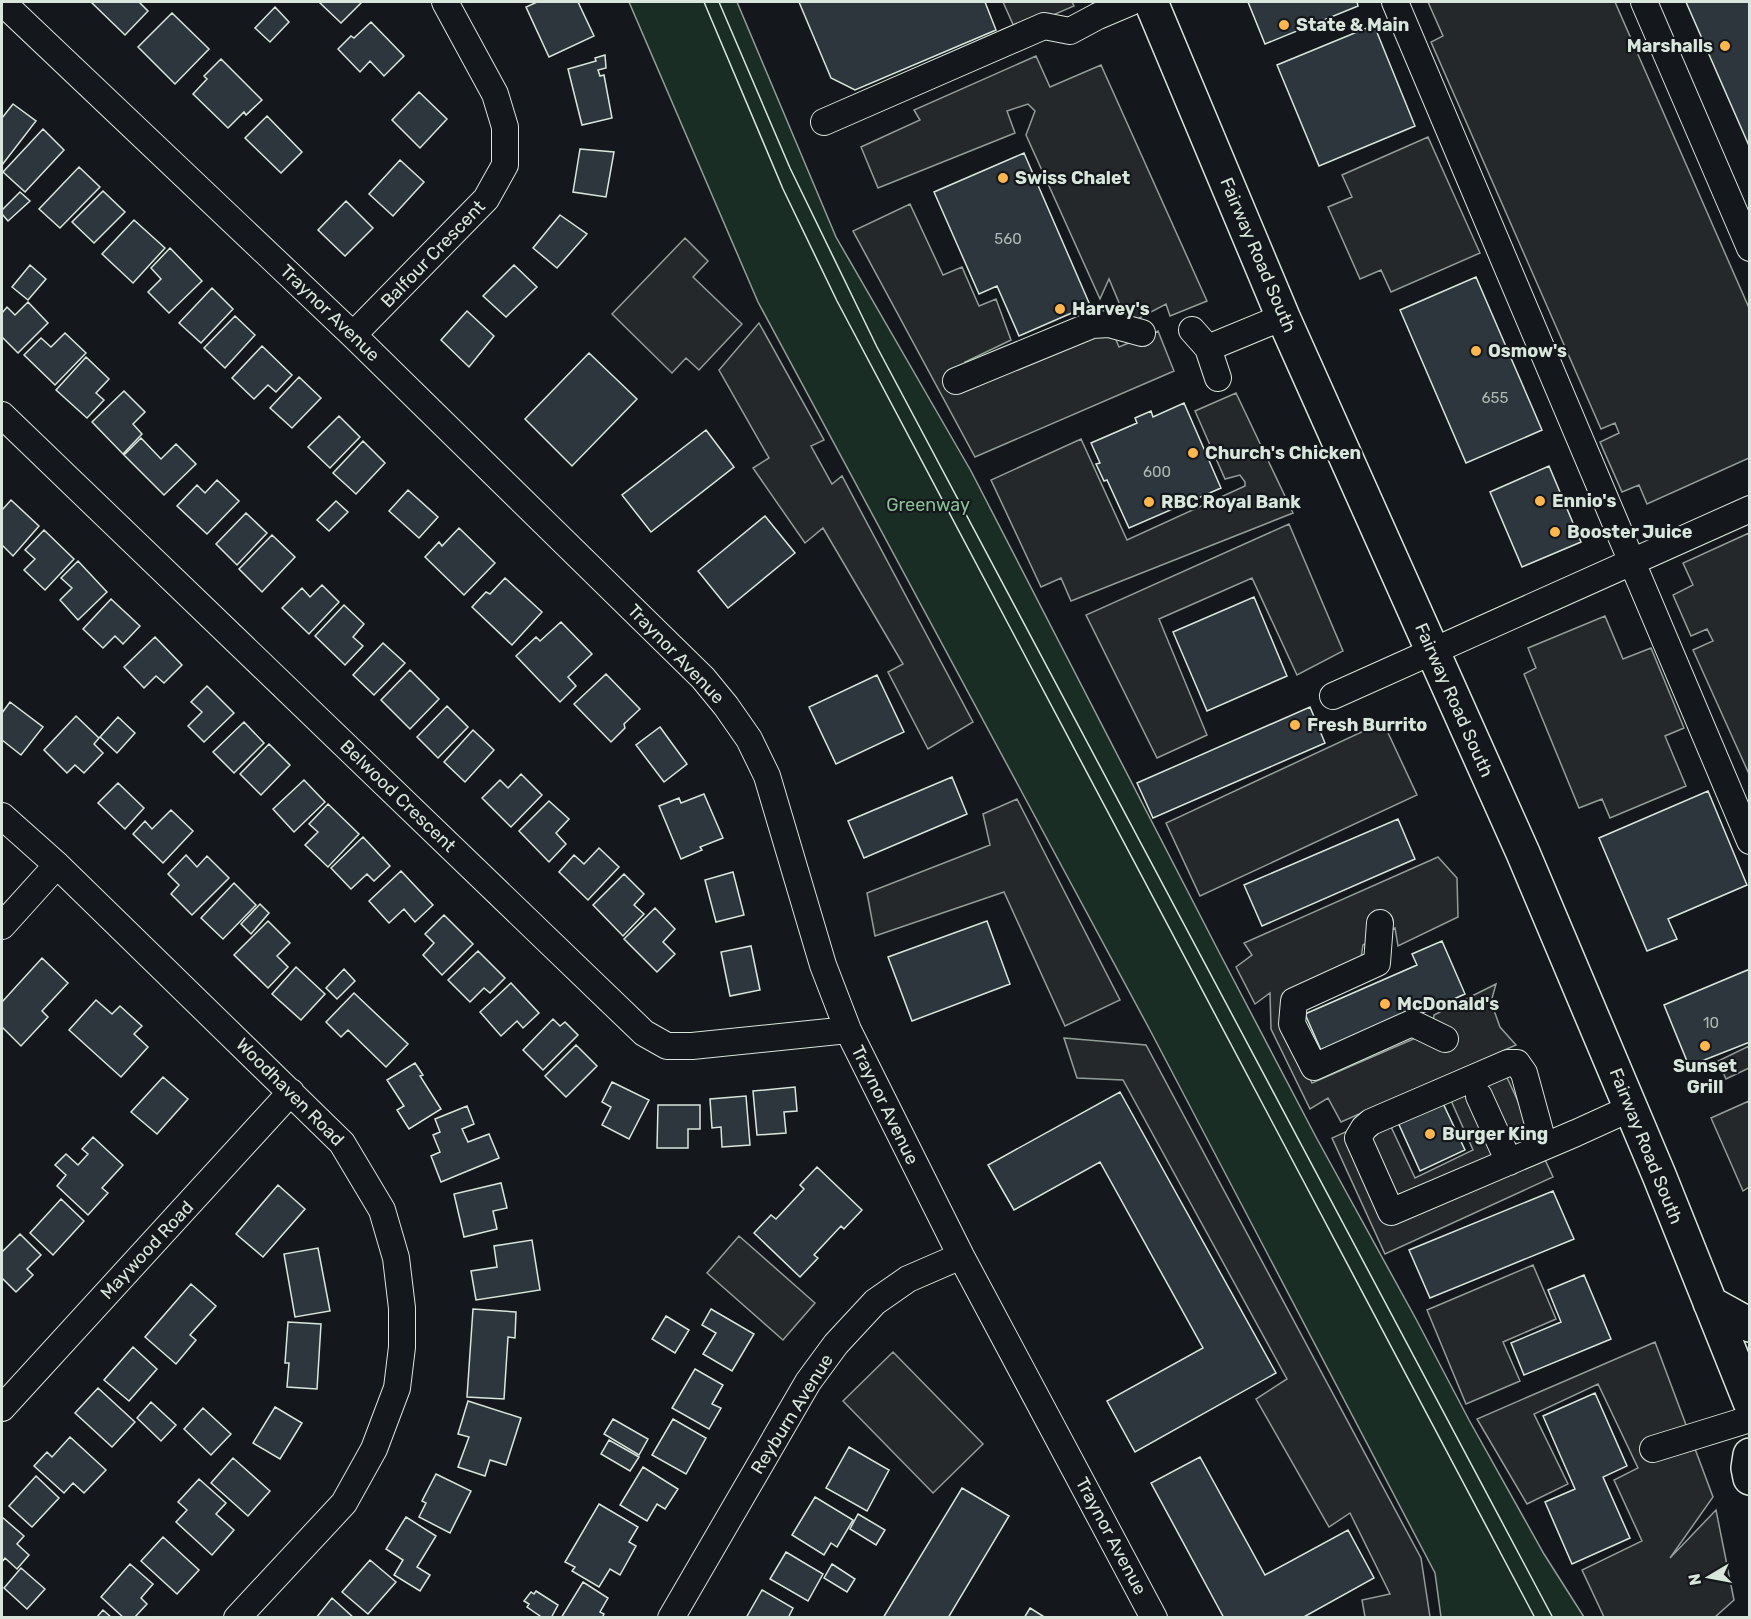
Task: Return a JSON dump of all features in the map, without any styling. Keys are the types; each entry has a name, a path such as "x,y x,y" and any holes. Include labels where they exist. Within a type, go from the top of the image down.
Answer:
{"main road":[{"name":"Fairway Road South","path":"1151,2 1283,317 1523,854 1631,1108 1749,1402"},
{"path":"1710,1303 1749,1325"},
{"path":"1749,1455 1749,1478"}],"street":[{"name":"Traynor Avenue","path":"2,2 353,335 703,678 726,706 749,739 767,776 823,965 848,1030 961,1256 1154,1617"},
{"name":"Balfour Crescent","path":"353,335 486,199 505,165 505,127 495,94 445,2"},
{"path":"824,122 1044,26 1070,31 1131,2"},
{"path":"1395,2 1749,841"},
{"path":"1644,2 1749,248"},
{"path":"1218,378 1200,339 1283,317"},
{"path":"956,381 1092,325 1109,324 1142,333"},
{"name":"Belwood Crescent","path":"2,415 644,1033 667,1046 692,1046 848,1030"},
{"path":"1333,696 1749,509"},
{"name":"Woodhaven Road","path":"2,816 57,865 342,1143 382,1210 396,1258 402,1308 402,1347 397,1388 374,1449 344,1503 237,1617"},
{"path":"2,926 57,865"},
{"path":"1380,923 1377,963 1294,1001 1292,1024 1314,1067 1412,1023 1445,1039"},
{"path":"1544,1146 1529,1085 1517,1063 1508,1063 1371,1122 1358,1138 1391,1212 1509,1162 1631,1108"},
{"name":"Maywood Road","path":"2,1408 291,1092"},
{"path":"1479,1096 1509,1162"},
{"name":"Reyburn Avenue","path":"671,1617 808,1382 836,1344 875,1302 908,1279 961,1256"},
{"path":"1653,1449 1749,1419"}],"green space":[{"name":"Greenway","path":"629,2 737,2 836,237 971,471 1316,1137 1469,1420 1544,1554 1584,1617 1441,1617 1435,1573 1151,1032 758,302"}],"shaded area":[{"path":"1003,2 1072,2 1074,6 1016,31"},
{"path":"1428,2 1615,2 1749,308 1749,458 1647,504 1639,485 1622,492 1600,442 1619,433 1615,423 1601,429 1431,42 1443,36"},
{"path":"1036,56 1050,87 1101,65 1207,301 1170,316 1166,304 1128,324 1109,279 1100,299 1026,135 1035,111 1028,104 1007,111 1015,133 878,188 861,147 920,120 914,110"},
{"path":"1428,137 1480,253 1391,292 1381,270 1360,279 1328,207 1352,197 1342,175"},
{"path":"910,204 943,275 962,267 979,306 996,299 1011,340 965,362 978,385 1112,330 1119,347 1158,331 1174,371 975,457 853,231"},
{"path":"685,238 708,261 693,277 742,324 699,370 686,358 672,373 612,314"},
{"path":"759,323 824,440 811,446 832,484 842,476 973,722 928,749 888,672 903,664 823,528 805,543 753,468 769,458 719,370"},
{"path":"1236,393 1293,513 1071,601 1061,578 1041,587 991,480 1081,439 1127,540 1245,486 1240,475 1225,479 1195,411"},
{"path":"1289,524 1343,651 1297,675 1252,578 1159,619 1207,735 1157,758 1086,615"},
{"path":"1749,533 1749,774 1693,650 1713,641 1707,629 1691,636 1673,595 1693,585 1683,563"},
{"path":"1605,616 1623,659 1651,648 1684,728 1665,736 1686,786 1610,818 1602,799 1579,808 1524,674 1536,668 1528,648"},
{"path":"1383,722 1417,795 1200,896 1166,823"},
{"path":"1017,799 1120,1000 1065,1026 1004,892 875,936 867,893 990,845 983,814"},
{"path":"1438,857 1457,878 1458,917 1398,946 1395,928 1363,945 1361,958 1294,990 1289,1033 1312,1083 1432,1031 1434,1015 1496,984 1491,1002 1500,1027 1516,1045 1341,1122 1328,1098 1310,1109 1271,1029 1270,993 1255,1004 1236,967 1252,955 1244,943"},
{"path":"1064,1038 1146,1045 1421,1558 1430,1617 1365,1617 1362,1600 1390,1594 1350,1513 1329,1527 1256,1399 1287,1379 1123,1080 1077,1078"},
{"path":"1749,1046 1749,1068 1726,1079 1718,1061"},
{"path":"1504,1071 1553,1177 1385,1254 1332,1138 1385,1114 1415,1178 1473,1150 1449,1096"},
{"path":"1749,1101 1749,1187 1743,1191 1711,1118"},
{"path":"739,1236 815,1303 783,1340 707,1273"},
{"path":"1533,1265 1556,1319 1503,1342 1520,1381 1466,1404 1427,1310"},
{"path":"1655,1342 1713,1497 1670,1558 1716,1510 1734,1600 1715,1617 1604,1617 1582,1570 1642,1541 1614,1480 1638,1468 1598,1384 1534,1414 1568,1484 1527,1504 1477,1419"},
{"path":"893,1352 983,1444 933,1493 843,1401"}],"building":[{"path":"91,2 139,2 148,11 125,35"},
{"path":"319,2 362,2 341,23"},
{"path":"537,2 578,2 594,36 549,57 526,7"},
{"path":"799,2 985,2 996,30 855,90 831,78"},
{"name":"State & Main","path":"1248,2 1357,2 1358,6 1265,44"},
{"path":"1686,2 1750,2 1750,148"},
{"path":"275,7 289,22 270,42 255,28"},
{"path":"172,13 209,49 175,84 138,47"},
{"path":"371,22 404,56 384,76 370,61 360,72 338,49 351,36 354,38"},
{"path":"1374,25 1415,126 1319,166 1277,65"},
{"path":"605,55 606,68 598,70 600,76 604,75 612,118 582,125 568,69 596,61 595,58"},
{"path":"221,59 262,100 246,115 244,112 228,128 193,94 207,79 204,76"},
{"path":"419,92 447,119 420,148 392,120"},
{"path":"13,104 36,121 2,165 2,118"},
{"path":"267,116 302,152 281,173 245,138"},
{"path":"43,129 64,150 25,192 3,172"},
{"path":"580,149 614,152 606,197 573,192"},
{"path":"1024,153 1090,305 1019,336 997,286 979,294 934,192"},
{"path":"400,160 424,182 393,216 369,194"},
{"path":"79,167 100,187 60,228 39,209"},
{"path":"103,191 125,212 94,243 72,222"},
{"path":"20,192 30,201 8,221 2,214 2,210"},
{"path":"346,201 373,228 345,256 318,230"},
{"path":"560,215 587,234 557,268 533,248"},
{"path":"134,220 165,248 133,283 102,254"},
{"path":"170,248 202,281 169,313 148,292 161,279 151,268"},
{"path":"30,265 46,279 28,300 12,287"},
{"path":"514,265 537,287 506,317 483,296"},
{"path":"1476,277 1542,430 1466,463 1400,310"},
{"path":"212,288 233,309 201,343 179,323"},
{"path":"28,302 48,323 18,353 2,337 2,313 7,307 15,315"},
{"path":"467,311 494,336 469,367 441,340"},
{"path":"235,316 255,335 225,368 204,348"},
{"path":"65,333 86,353 55,385 24,355 41,338 51,347"},
{"path":"262,346 292,375 276,392 268,385 254,399 232,378"},
{"path":"589,353 637,399 572,466 525,419"},
{"path":"86,357 109,379 96,393 104,400 87,418 56,390"},
{"path":"299,377 321,398 292,428 270,408"},
{"path":"124,391 145,412 133,424 142,434 123,454 92,422"},
{"path":"1184,403 1221,488 1129,528 1107,480 1104,481 1096,464 1100,463 1091,443 1137,423 1135,418 1151,411 1153,417"},
{"path":"339,416 360,437 330,468 308,447"},
{"path":"706,430 734,467 651,532 622,495"},
{"path":"141,438 161,459 176,444 196,464 164,495 124,455"},
{"path":"363,441 385,463 356,494 333,473"},
{"path":"1549,466 1581,542 1522,567 1490,492"},
{"path":"217,480 239,501 207,534 177,506 197,485 205,493"},
{"path":"408,490 438,517 419,538 389,511"},
{"path":"11,500 39,526 13,556 2,545 2,510"},
{"path":"336,501 348,512 329,531 317,520"},
{"path":"246,513 267,533 237,565 216,544"},
{"path":"765,516 795,553 728,608 698,571"},
{"path":"459,528 495,563 464,595 425,557 439,542 442,546"},
{"path":"44,530 74,559 45,590 24,570 35,559 25,550"},
{"path":"272,535 295,557 262,592 239,569"},
{"path":"78,561 107,592 78,620 60,600 72,588 61,578"},
{"path":"505,578 542,612 512,645 472,607 486,592 490,594"},
{"path":"322,585 339,602 309,634 282,608 302,588 310,597"},
{"path":"1254,597 1287,676 1207,711 1173,632"},
{"path":"111,599 140,626 123,644 115,636 103,648 83,629"},
{"path":"344,605 364,624 353,637 363,646 345,665 315,636"},
{"path":"561,622 592,654 568,677 576,686 560,702 516,656 536,637 540,641"},
{"path":"155,637 182,665 164,683 156,676 144,688 124,667"},
{"path":"383,643 405,663 374,695 353,675"},
{"path":"410,670 439,699 410,729 381,700"},
{"path":"606,674 640,709 624,724 625,728 611,742 574,704"},
{"path":"877,675 904,732 836,764 809,707"},
{"path":"207,686 234,713 204,742 188,726 202,712 191,702"},
{"path":"10,702 43,727 21,755 2,740 2,713"},
{"path":"447,706 468,727 438,758 417,737"},
{"path":"1310,707 1325,743 1153,818 1137,783"},
{"path":"76,716 99,738 94,744 103,753 84,773 75,765 67,773 44,750"},
{"path":"118,717 135,733 117,753 100,737"},
{"path":"244,722 264,743 234,773 213,752"},
{"path":"660,727 687,764 664,782 636,745"},
{"path":"473,730 494,750 465,782 444,762"},
{"path":"269,744 290,765 261,795 240,774"},
{"path":"521,774 542,795 511,827 482,798 500,780 508,788"},
{"path":"952,777 967,814 864,858 848,821"},
{"path":"304,780 325,802 294,832 273,809"},
{"path":"118,783 144,808 125,829 98,803"},
{"path":"1708,791 1747,885 1668,919 1677,939 1647,951 1599,838"},
{"path":"704,794 723,838 700,847 702,850 681,859 659,806 679,798 681,803"},
{"path":"549,801 569,819 556,833 566,844 549,862 519,831"},
{"path":"328,804 359,834 328,867 305,845 318,832 309,824"},
{"path":"171,810 193,831 163,863 133,834 145,821 152,829"},
{"path":"1398,819 1415,859 1262,926 1244,885"},
{"path":"363,837 390,866 374,881 367,874 351,889 331,868"},
{"path":"599,848 619,867 588,900 559,872 574,855 584,864"},
{"path":"186,855 197,867 207,856 229,878 192,915 171,894 179,885 168,874"},
{"path":"401,871 433,905 415,922 404,909 389,923 369,901"},
{"path":"733,872 744,915 716,922 705,880"},
{"path":"624,874 644,894 634,905 644,914 623,936 593,905"},
{"path":"234,883 256,905 223,939 201,918"},
{"path":"260,904 269,913 251,934 241,924"},
{"path":"655,908 675,929 663,942 675,954 657,972 624,939"},
{"path":"444,915 473,944 442,975 423,955 434,943 425,934"},
{"path":"268,921 290,943 277,956 288,967 268,988 234,955"},
{"path":"987,921 1010,984 912,1021 888,957"},
{"name":"McDonald's","path":"1442,941 1465,994 1324,1057 1305,1014 1417,965 1412,954"},
{"path":"751,946 760,990 730,996 721,952"},
{"path":"478,951 505,978 490,993 484,988 470,1002 448,980"},
{"path":"42,958 68,983 42,1011 48,1017 21,1046 2,1027 2,1002"},
{"path":"296,967 325,994 301,1020 272,994"},
{"path":"344,969 355,981 337,999 326,988"},
{"path":"1750,969 1750,1042 1689,1066 1664,1005"},
{"path":"511,983 539,1013 523,1028 517,1021 501,1036 480,1012"},
{"path":"354,993 408,1044 386,1067 348,1030 341,1037 326,1022"},
{"path":"96,1000 112,1014 120,1006 142,1026 134,1034 148,1047 121,1077 69,1030"},
{"path":"553,1019 560,1026 565,1022 578,1035 543,1070 523,1050"},
{"path":"576,1045 597,1066 566,1097 545,1076"},
{"path":"415,1063 423,1075 420,1076 441,1109 409,1129 397,1110 404,1106 387,1080"},
{"path":"163,1077 188,1099 157,1134 131,1112"},
{"path":"612,1082 649,1100 629,1139 602,1125 611,1107 602,1102"},
{"path":"795,1087 797,1111 784,1112 786,1133 757,1135 753,1091"},
{"path":"1120,1092 1276,1373 1135,1452 1107,1401 1203,1348 1100,1162 1014,1210 988,1165"},
{"path":"746,1096 750,1145 722,1147 721,1127 712,1128 710,1099"},
{"name":"Burger King","path":"1440,1097 1465,1150 1420,1171 1396,1118"},
{"path":"658,1105 700,1105 700,1129 688,1129 688,1148 657,1148"},
{"path":"467,1106 474,1124 462,1129 468,1142 489,1134 499,1158 441,1182 431,1156 440,1152 433,1135 440,1132 435,1119"},
{"path":"93,1137 123,1165 102,1188 108,1193 88,1215 57,1186 66,1175 55,1165 66,1154 78,1165 88,1154 82,1149"},
{"path":"817,1167 862,1210 844,1229 841,1226 814,1255 818,1258 800,1277 754,1233 771,1215 776,1219 804,1189 800,1185"},
{"path":"501,1183 507,1208 493,1211 497,1229 464,1237 454,1194"},
{"path":"278,1185 305,1209 263,1257 236,1234"},
{"path":"1553,1191 1574,1239 1430,1298 1409,1250"},
{"path":"61,1199 84,1221 53,1255 30,1233"},
{"path":"20,1234 41,1255 27,1269 33,1275 16,1292 2,1278 2,1252"},
{"path":"532,1240 540,1290 476,1300 471,1271 497,1267 494,1246"},
{"path":"318,1248 330,1311 295,1317 284,1254"},
{"path":"1584,1275 1611,1339 1524,1375 1511,1343 1561,1322 1548,1290"},
{"path":"191,1284 216,1306 190,1335 196,1340 176,1364 145,1337"},
{"path":"473,1309 516,1312 515,1338 508,1337 504,1399 467,1397"},
{"path":"711,1309 754,1334 732,1371 703,1354 716,1333 702,1325"},
{"path":"666,1316 689,1330 675,1353 652,1339"},
{"path":"288,1322 321,1324 317,1389 287,1387 289,1363 285,1363"},
{"path":"133,1347 157,1369 129,1401 104,1380"},
{"path":"695,1369 723,1385 712,1404 721,1408 709,1429 672,1408"},
{"path":"98,1388 135,1422 112,1447 75,1413"},
{"path":"1595,1393 1627,1466 1603,1477 1630,1538 1572,1564 1545,1502 1575,1489 1543,1416"},
{"path":"468,1401 521,1418 506,1465 490,1460 485,1476 458,1467 469,1437 458,1434"},
{"path":"151,1402 176,1425 161,1441 137,1418"},
{"path":"275,1407 302,1423 280,1459 253,1443"},
{"path":"203,1408 231,1434 211,1455 184,1429"},
{"path":"613,1419 648,1439 639,1455 604,1434"},
{"path":"673,1419 706,1438 686,1474 652,1455"},
{"path":"70,1437 106,1470 84,1493 73,1483 64,1493 34,1466 47,1452 52,1457"},
{"path":"609,1440 639,1457 630,1471 601,1454"},
{"path":"849,1447 889,1470 867,1511 826,1488"},
{"path":"1200,1457 1265,1575 1348,1530 1374,1578 1302,1618 1224,1618 1151,1483"},
{"path":"233,1458 270,1491 248,1516 211,1483"},
{"path":"643,1467 678,1489 665,1509 657,1504 647,1521 620,1505"},
{"path":"436,1474 471,1491 450,1533 419,1517 426,1503 422,1501"},
{"path":"36,1476 59,1498 32,1527 9,1506"},
{"path":"199,1479 226,1503 216,1514 234,1530 212,1555 176,1522 187,1510 178,1502"},
{"path":"962,1488 1009,1516 948,1618 883,1618"},
{"path":"815,1497 853,1520 837,1547 831,1543 824,1555 792,1535"},
{"path":"599,1504 638,1527 629,1542 636,1546 620,1575 610,1569 599,1587 572,1571 575,1567 565,1562"},
{"path":"858,1514 885,1530 876,1545 850,1529"},
{"path":"2,1517 24,1536 17,1544 29,1555 17,1569 5,1558 2,1562"},
{"path":"406,1517 436,1536 417,1567 430,1575 420,1591 394,1575 403,1560 386,1549"},
{"path":"163,1537 199,1570 177,1594 141,1561"},
{"path":"786,1552 823,1574 808,1601 770,1579"},
{"path":"370,1560 396,1582 368,1614 342,1592"},
{"path":"130,1564 153,1584 141,1598 147,1604 134,1618 124,1618 101,1597"},
{"path":"832,1564 855,1579 847,1592 824,1578"},
{"path":"21,1568 45,1589 27,1609 4,1588"},
{"path":"583,1582 608,1598 600,1612 604,1614 602,1618 561,1618"},
{"path":"762,1590 793,1608 788,1618 746,1618"},
{"path":"536,1591 558,1605 551,1618 543,1618 527,1607 529,1604 524,1601 531,1592 534,1594"},
{"path":"332,1598 354,1618 316,1618"},
{"path":"1030,1608 1046,1618 1024,1618"},
{"path":"103,1610 112,1618 96,1618"}],"tram line":[{"path":"704,2 783,189 837,301 1535,1618"},
{"path":"719,2 790,168 877,347 1553,1618"}],"place":[{"name":"State & Main","path":"1284,25"},
{"name":"Marshalls","path":"1725,46"},
{"name":"Swiss Chalet","path":"1003,178"},
{"name":"Harvey's","path":"1060,309"},
{"name":"Osmow's","path":"1476,351"},
{"name":"Church's Chicken","path":"1193,453"},
{"name":"Ennio's","path":"1540,501"},
{"name":"RBC Royal Bank","path":"1149,502"},
{"name":"Booster Juice","path":"1555,532"},
{"name":"Fresh Burrito","path":"1295,725"},
{"name":"McDonald's","path":"1385,1004"},
{"name":"Sunset Grill","path":"1705,1046"},
{"name":"Burger King","path":"1430,1134"}]}
